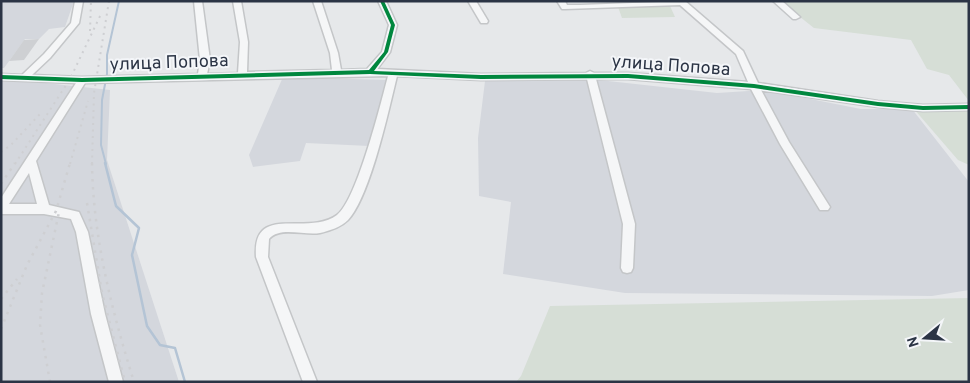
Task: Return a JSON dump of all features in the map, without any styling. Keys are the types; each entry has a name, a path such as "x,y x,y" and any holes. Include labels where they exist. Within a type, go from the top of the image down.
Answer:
{"street":[{"path":"24,78 47,56 75,22 79,1"},
{"path":"198,1 205,60 202,76"},
{"path":"237,1 244,42 242,75"},
{"path":"317,1 334,53 337,74"},
{"path":"370,72 386,52 392,25 382,1"},
{"path":"472,1 484,21"},
{"path":"561,1 565,7 596,9 632,2 681,2 740,53 754,86 785,144 824,207"},
{"path":"777,1 796,17"},
{"name":"улица Попова","path":"1,77 82,80 370,72 481,77 590,74 754,86 878,104 922,108 969,107"},
{"path":"310,382 262,257 262,240 266,232 273,228 314,229 346,216 368,164 394,73"},
{"path":"590,74 629,224 627,268"},
{"path":"1,209 82,80"},
{"path":"31,161 44,208"},
{"path":"1,209 44,208 75,215 82,232 98,314 116,382"}],"shaded area":[{"path":"1,1 74,1 65,27 49,29 39,39 25,39 4,68 1,68"},
{"path":"780,1 969,1 969,101 949,75 927,69 911,40 814,28"},
{"path":"670,6 675,17 622,18 618,7"},
{"path":"283,77 388,80 369,146 306,143 300,161 253,167 249,155"},
{"path":"590,79 717,93 765,90 861,109 912,109 969,182 969,290 932,296 625,293 503,274 511,202 479,196 478,138 485,81"},
{"path":"1,81 27,81 110,90 107,160 179,382 1,382"},
{"path":"914,109 969,109 969,165 958,160"},
{"path":"969,298 969,382 516,382 521,376 550,306"}],"building":[{"path":"39,39 24,60 9,61 24,40"}],"waterway":[{"path":"106,164 101,145 102,100 107,74 107,55 119,1"},
{"path":"105,163 116,206 139,228 132,255 147,326 160,345 175,348 185,382"}],"railway":[{"path":"90,31 91,1"},
{"path":"92,163 94,93 109,1"},
{"path":"15,164 70,79 102,12"},
{"path":"70,164 88,101"},
{"path":"1,152 11,145 40,114"},
{"path":"1,184 15,163"},
{"path":"1,329 27,265 56,211 70,163"},
{"path":"92,163 96,219 105,274 134,382"},
{"path":"87,203 102,293 125,382"},
{"path":"50,382 40,325 42,293 59,212"},
{"path":"1,299 17,279"}],"cycle path":[{"path":"1,77 82,80 370,72 386,52 393,25 382,1"},
{"path":"370,72 481,77 628,76 754,86 878,104 923,108 969,107"}]}
